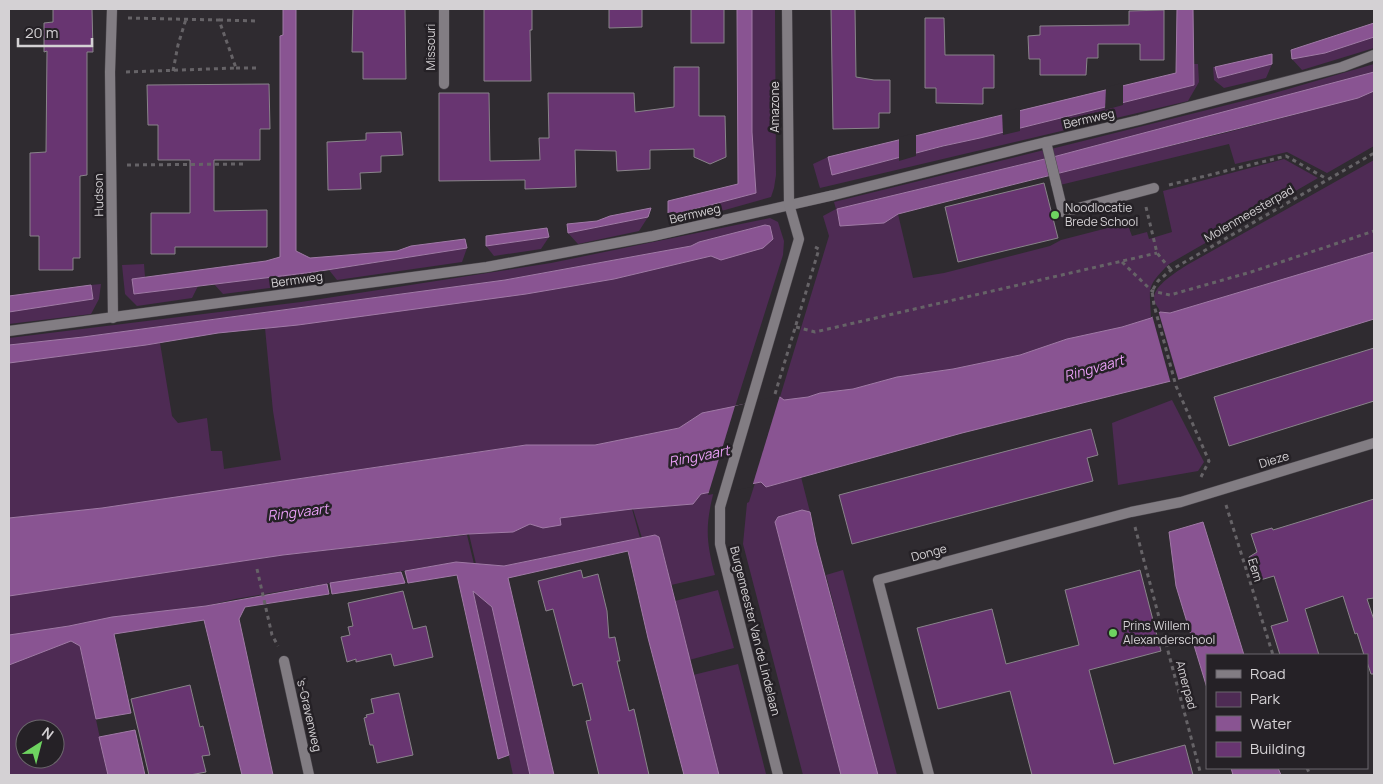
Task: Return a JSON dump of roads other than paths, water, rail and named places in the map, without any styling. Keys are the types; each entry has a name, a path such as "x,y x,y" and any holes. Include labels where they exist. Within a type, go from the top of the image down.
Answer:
{"street":[{"name":"Missouri","path":"444,9 444,84"},
{"name":"Amazone","path":"787,9 789,204"},
{"name":"Hudson","path":"112,13 110,72 113,318"},
{"name":"Bermweg","path":"9,332 532,260 662,234 834,195 1178,110 1342,67 1374,55"},
{"path":"1046,142 1063,212 1154,188"},
{"name":"Burgemeester Van de Lindelaan","path":"778,775 720,544 720,507 799,239 789,204"},
{"name":"Dieze","path":"1181,502 1374,443"},
{"name":"Donge","path":"929,775 878,580 1131,512 1181,502"},
{"name":"'s-Gravenweg","path":"284,661 309,775"}],"water":[{"path":"283,9 296,9 296,251 310,258 397,251 411,246 465,239 467,248 314,272 134,294 132,279 266,261 280,257 280,36 283,35"},
{"path":"737,9 752,9 752,132 756,193 676,214 668,213 668,201 738,184"},
{"path":"1177,9 1193,9 1194,85 832,175 828,157 1176,73"},
{"path":"1374,23 1374,37 1325,53 1292,59 1291,50"},
{"path":"1272,54 1272,64 1218,78 1215,67"},
{"path":"1374,72 1374,91 1358,98 898,214 884,223 840,226 837,209 1053,157"},
{"path":"651,208 648,217 568,233 567,224 597,221 610,216"},
{"path":"765,225 770,226 773,239 763,248 721,260 711,256 614,279 526,294 298,325 218,333 146,345 9,363 9,345 83,337 505,280 691,246 699,242"},
{"path":"547,228 549,237 486,246 486,236"},
{"name":"Ringvaart","path":"1374,252 1374,319 1179,379 962,433 766,487 761,482 701,494 693,504 560,518 561,525 543,528 530,524 513,532 468,534 283,555 9,596 9,518 102,508 526,445 595,445 679,428 702,413 780,397 784,400 853,389 897,377 953,369 1020,355 1067,339 1122,327 1151,318 1160,312 1170,313"},
{"path":"91,285 93,299 9,312 9,296"},
{"path":"802,510 810,512 816,542 878,775 841,775 775,522 778,517"},
{"path":"1203,522 1244,654 1206,654 1206,685 1176,586 1169,532"},
{"path":"655,535 659,537 719,775 684,775 648,638 628,551 508,578 554,775 530,775 492,607 473,591 509,755 498,759 457,575 408,583 405,571 456,562 504,566"},
{"path":"401,572 405,583 332,594 330,583"},
{"path":"327,584 329,594 245,607 239,619 273,775 242,775 204,620 114,634 131,713 96,719 80,646 71,641 9,665 9,635 112,617 206,606"},
{"path":"135,730 145,775 108,775 99,737"},
{"path":"1231,769 1278,769 1281,775 1233,775"}],"place":[{"name":"Noodlocatie Brede School","path":"1055,215"},
{"name":"Prins Willem Alexanderschool","path":"1113,633"}]}
